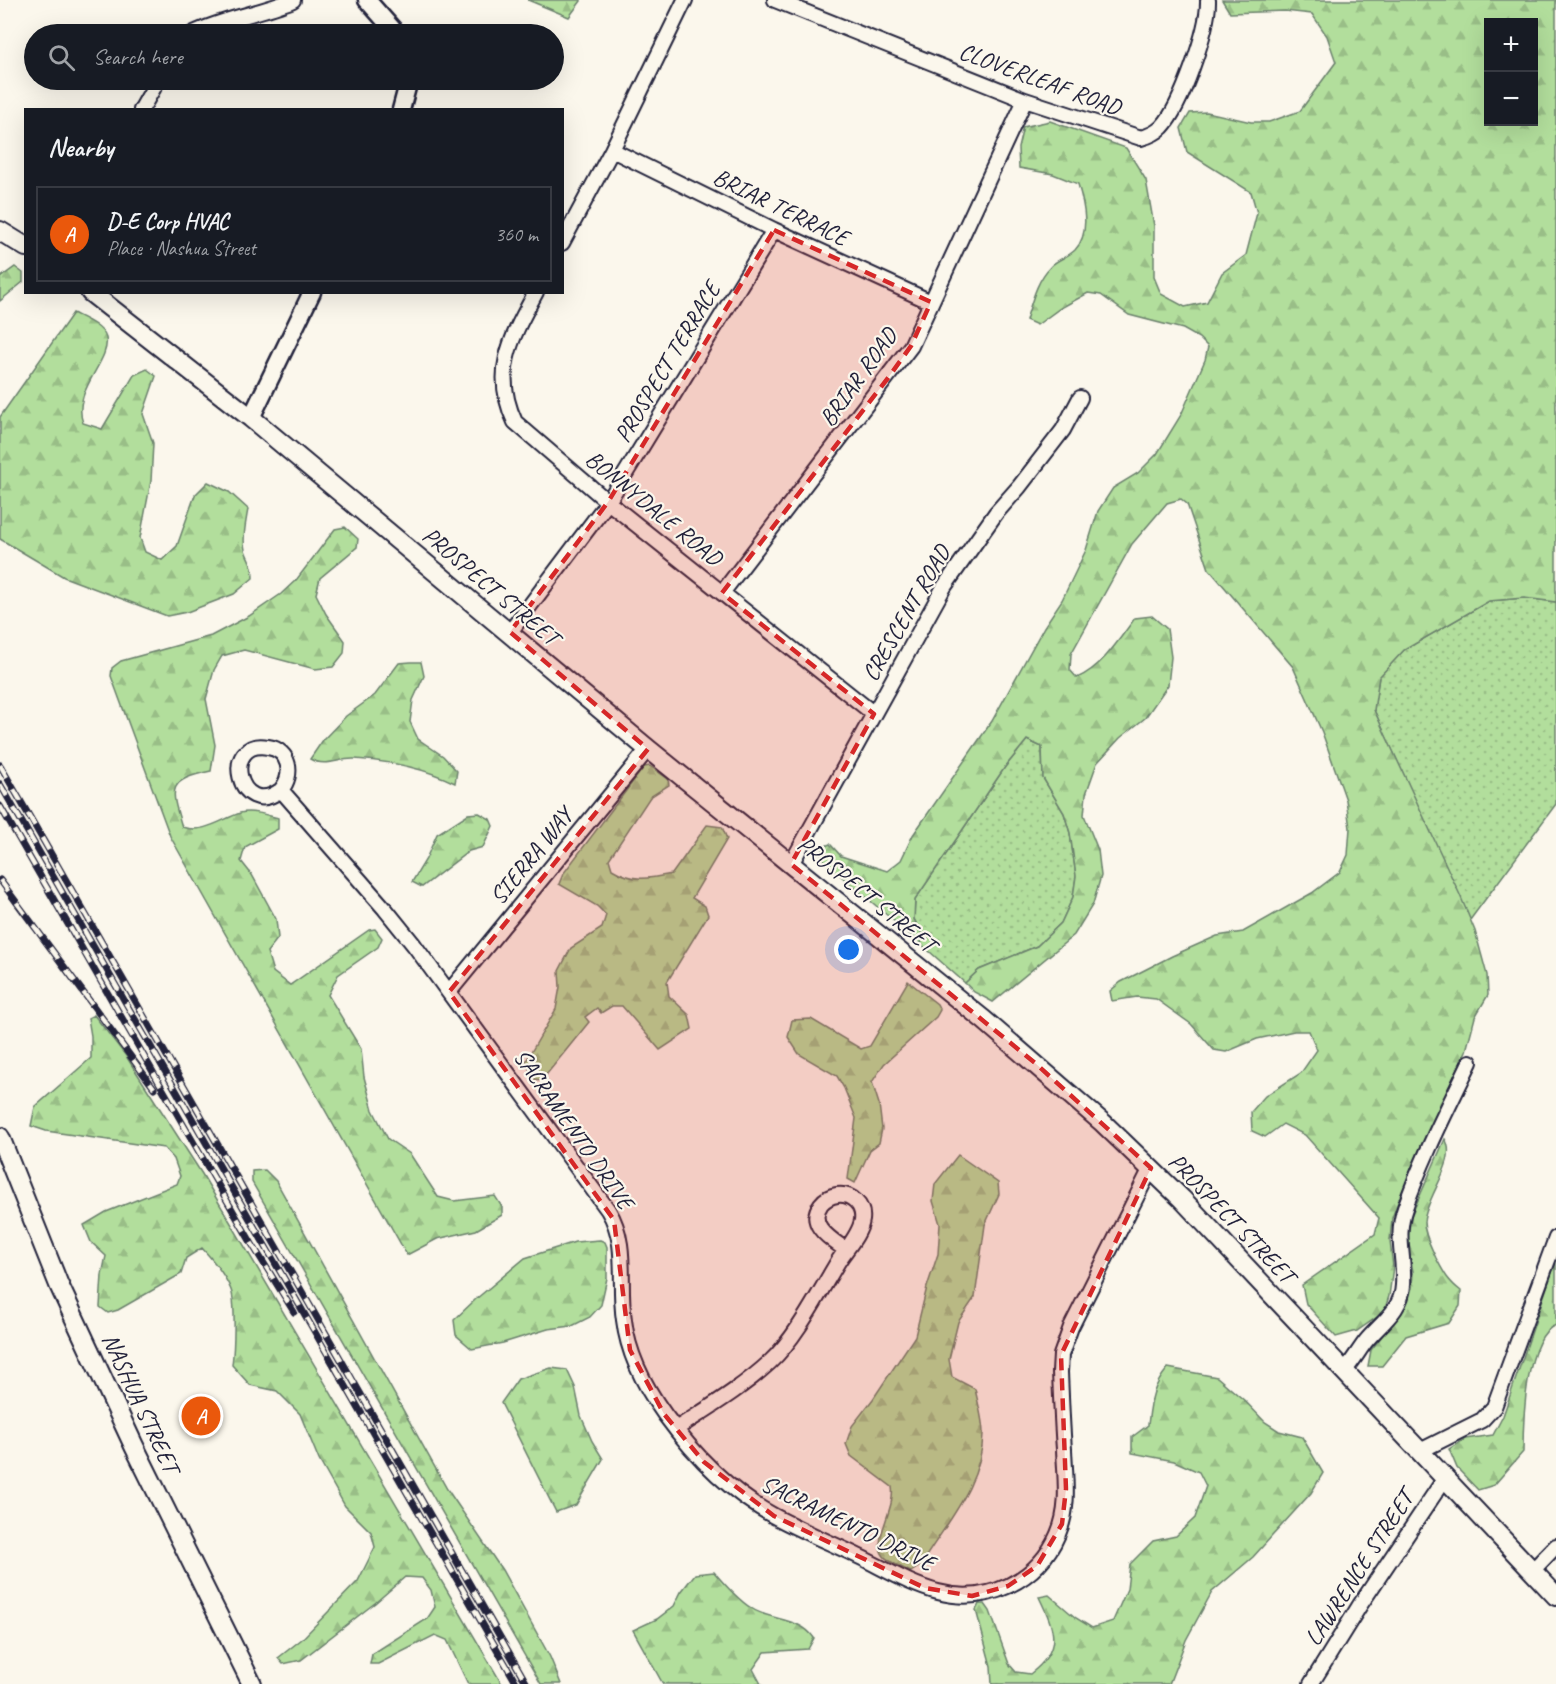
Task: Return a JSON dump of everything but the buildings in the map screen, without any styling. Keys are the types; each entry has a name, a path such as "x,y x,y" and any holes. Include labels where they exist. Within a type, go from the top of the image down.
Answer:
{"main road":[{"path":"0,231 24,246"},
{"name":"PROSPECT STREET","path":"93,294 251,418 648,749 1035,1063 1182,1199 1556,1596"},
{"name":"NASHUA STREET","path":"0,1137 59,1285 134,1446 252,1684"}],"street":[{"path":"216,24 274,8 292,0"},
{"path":"367,0 388,24"},
{"path":"564,239 612,150 685,0"},
{"name":"CLOVERLEAF ROAD","path":"775,0 1025,100 1136,138 1152,135 1162,128 1172,113 1203,40 1208,0"},
{"path":"142,108 152,90"},
{"path":"402,108 406,90"},
{"name":"BRIAR ROAD","path":"722,593 911,346 1025,100"},
{"name":"BRIAR TERRACE","path":"612,150 774,230 931,302"},
{"name":"PROSPECT TERRACE","path":"510,632 608,502 774,230"},
{"path":"251,418 311,294"},
{"name":"BONNYDALE ROAD","path":"535,294 512,338 506,357 504,382 507,405 515,422 608,502 874,714"},
{"name":"CRESCENT ROAD","path":"791,864 944,587 996,513 1063,429 1080,398"},
{"name":"SIERRA WAY","path":"449,992 648,749"},
{"name":"SACRAMENTO DRIVE","path":"281,790 385,909 449,992 614,1220 621,1244 624,1319 630,1350 654,1396 689,1446 721,1478 774,1516 925,1588 948,1594 972,1596 996,1591 1013,1584 1033,1570 1045,1557 1062,1524 1066,1489 1061,1354 1071,1327 1151,1168"},
{"path":"1345,1370 1367,1340 1392,1313 1400,1299 1403,1285 1399,1234 1404,1210 1435,1133 1470,1062"},
{"path":"1420,1451 1482,1420 1494,1407 1556,1238"},
{"path":"676,1429 770,1362 794,1333 846,1250"},
{"name":"LAWRENCE STREET","path":"1311,1684 1360,1605 1445,1478"},
{"path":"1532,1571 1556,1546"}],"highlighted area":[{"path":"774,230 931,302 911,346 722,593 874,714 791,864 1035,1063 1151,1168 1061,1355 1066,1489 1062,1524 1037,1566 1008,1586 972,1596 925,1588 774,1516 704,1462 664,1414 630,1350 614,1220 449,992 648,749 510,632 608,502"}],"green space":[{"path":"528,0 581,0 581,1 569,17"},
{"path":"1222,0 1556,0 1556,602 1524,598 1489,601 1404,650 1379,677 1374,710 1475,931 1487,975 1488,995 1475,1017 1466,1051 1392,1218 1390,1241 1393,1267 1384,1312 1357,1331 1336,1337 1306,1304 1302,1285 1375,1234 1379,1218 1305,1135 1283,1124 1265,1137 1252,1131 1251,1112 1265,1096 1301,1073 1317,1050 1309,1031 1294,1031 1257,1039 1226,1052 1214,1050 1191,1024 1156,999 1137,997 1112,1001 1110,991 1121,982 1217,936 1243,932 1312,893 1340,872 1348,855 1350,828 1346,800 1322,732 1293,667 1209,569 1187,504 1181,499 1167,503 1132,544 1071,654 1070,670 1077,678 1102,660 1135,618 1152,616 1167,629 1171,657 1168,685 1145,718 1120,738 1097,763 1086,794 1084,815 1098,850 1101,876 1093,904 1074,935 993,1002 974,992 965,983 979,970 1037,946 1061,923 1073,897 1076,876 1070,833 1064,813 1043,778 1042,747 1027,740 1005,767 915,900 914,919 923,936 921,944 827,864 821,856 823,847 830,844 841,856 887,871 901,860 913,835 992,721 1044,627 1062,600 1086,550 1098,511 1113,488 1138,473 1157,454 1181,415 1205,360 1208,347 1199,338 1183,329 1129,315 1101,295 1088,293 1059,309 1037,325 1026,320 1036,291 1046,272 1075,250 1080,243 1085,218 1078,184 1053,174 1019,168 1018,148 1023,127 1050,121 1126,148 1146,180 1154,226 1154,277 1161,294 1185,307 1207,302 1222,273 1246,255 1257,213 1251,192 1187,152 1181,128 1190,113 1207,112 1251,122 1269,122 1300,111 1336,62 1327,36 1312,14 1285,11 1230,13"},
{"path":"15,267 23,273 23,282 0,301 0,278"},
{"path":"73,313 97,326 106,338 103,356 82,399 83,423 102,429 134,375 147,369 156,376 143,414 153,443 151,481 140,538 145,552 162,560 177,546 195,495 208,482 229,492 248,509 244,545 252,566 253,578 234,594 187,612 167,616 64,577 0,539 0,417"},
{"path":"345,527 358,539 357,547 320,578 316,594 326,614 345,641 344,653 333,667 315,669 244,650 222,656 214,670 206,699 215,745 211,771 179,782 174,795 182,827 190,829 212,825 245,812 278,818 278,829 245,847 241,861 252,875 276,919 278,938 267,952 273,972 290,985 369,930 375,929 382,938 378,947 338,975 328,995 361,1049 364,1077 373,1110 388,1139 410,1154 438,1197 454,1201 495,1196 502,1207 502,1215 476,1230 437,1239 407,1255 170,836 111,676 112,668 121,661 211,636 249,616 281,594 297,579 335,529"},
{"path":"1524,598 1556,602 1556,804 1470,920 1374,710 1379,677 1404,650 1489,601"},
{"path":"421,662 424,676 413,700 410,722 418,739 443,756 457,771 455,783 419,769 381,761 349,759 321,763 310,759 323,740 346,716 375,695 399,663"},
{"path":"1027,740 1042,747 1043,778 1064,813 1070,833 1076,876 1073,897 1061,923 1037,946 979,970 965,983 921,944 923,936 914,919 915,900 1005,767"},
{"path":"650,766 668,779 669,785 650,797 609,859 612,869 634,878 672,874 707,825 722,827 727,839 692,898 705,906 708,915 667,982 669,996 689,1015 692,1029 660,1050 622,1006 612,1006 601,1013 597,1008 585,1017 589,1022 542,1080 533,1079 526,1061 556,1009 560,987 559,971 571,948 602,928 606,915 597,906 559,884 563,874 644,767"},
{"path":"479,813 490,819 493,826 483,847 469,851 422,887 412,882 437,834 468,814"},
{"path":"908,981 937,1004 940,1010 936,1017 884,1064 872,1082 879,1104 882,1129 879,1143 870,1150 855,1183 848,1179 856,1118 837,1076 799,1054 788,1037 792,1020 811,1019 861,1049 870,1046"},
{"path":"94,1015 126,1056 202,1174 502,1684 468,1684 447,1640 435,1635 378,1664 370,1664 372,1654 427,1619 435,1607 431,1590 422,1578 405,1577 301,1660 283,1664 278,1658 302,1639 358,1581 375,1547 371,1532 345,1506 319,1460 300,1414 277,1391 250,1385 232,1365 233,1296 222,1273 202,1248 186,1258 181,1274 118,1310 108,1313 100,1307 106,1256 91,1242 84,1225 106,1212 177,1184 180,1176 174,1159 164,1148 46,1131 31,1126 35,1107 91,1058 88,1018"},
{"path":"1445,1139 1448,1157 1426,1212 1424,1227 1441,1268 1449,1280 1461,1291 1460,1306 1449,1323 1406,1336 1382,1366 1368,1366 1371,1350 1400,1313 1412,1288 1413,1271 1407,1245 1411,1216"},
{"path":"958,1155 998,1183 999,1194 985,1225 975,1297 958,1322 949,1359 952,1377 975,1389 983,1429 981,1453 969,1488 960,1504 920,1566 911,1572 888,1560 880,1548 882,1532 891,1505 892,1487 851,1456 846,1444 852,1426 915,1336 938,1254 940,1224 933,1201 935,1184"},
{"path":"265,1170 276,1181 447,1489 502,1570 550,1657 561,1684 541,1684 252,1182 252,1171"},
{"path":"600,1240 605,1242 607,1247 607,1278 601,1305 590,1317 572,1326 548,1329 503,1343 472,1349 456,1335 454,1320 525,1258 575,1242"},
{"path":"1556,1261 1556,1325 1546,1332 1532,1362 1525,1402 1523,1452 1494,1485 1478,1490 1457,1468 1449,1449 1465,1439 1493,1435 1503,1416"},
{"path":"551,1368 567,1370 575,1387 581,1416 603,1459 576,1505 556,1512 501,1403 518,1379"},
{"path":"1168,1368 1217,1377 1265,1422 1279,1431 1302,1437 1323,1473 1311,1493 1253,1557 1212,1592 1186,1640 1169,1684 992,1684 991,1666 976,1610 979,1604 985,1604 990,1611 1009,1664 1016,1672 1030,1674 1041,1665 1052,1647 1052,1629 1039,1597 1049,1595 1076,1618 1092,1628 1113,1621 1127,1589 1130,1564 1153,1541 1176,1536 1195,1518 1206,1486 1199,1472 1174,1461 1132,1453 1132,1437 1148,1425 1153,1395"},
{"path":"714,1572 736,1596 751,1608 801,1626 814,1638 808,1649 765,1652 753,1669 761,1684 663,1684 633,1630 657,1619 674,1606 681,1592 695,1574"}],"railway":[{"path":"0,765 527,1684"},
{"path":"0,784 517,1684"},
{"path":"0,806 252,1244 294,1312"},
{"path":"0,880 154,1088"}],"place":[{"name":"D-E Corp HVAC","path":"201,1416"}]}
